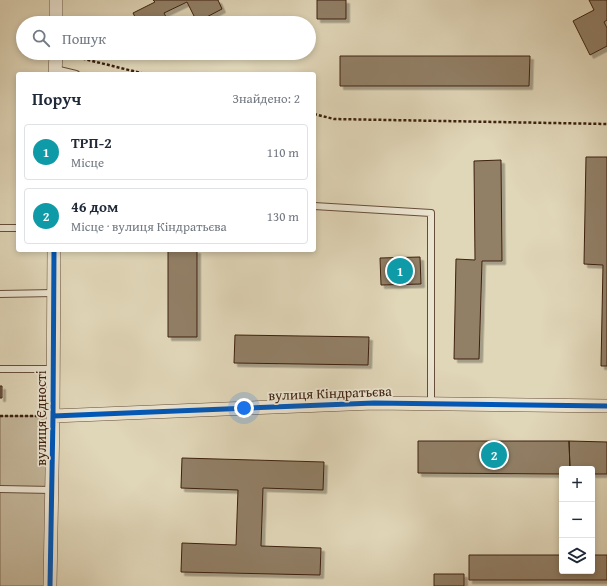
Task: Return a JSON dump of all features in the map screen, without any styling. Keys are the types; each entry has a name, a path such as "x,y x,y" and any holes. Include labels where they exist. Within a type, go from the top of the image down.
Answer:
{"street":[{"path":"56,0 56,16"},
{"path":"55,72 58,60"},
{"name":"вулиця Єдності","path":"50,586 54,252"},
{"name":"вулиця Кіндратьєва","path":"53,416 374,403 607,406"}],"lane":[{"path":"316,206 432,213 431,404"},
{"path":"0,228 16,228"},
{"path":"0,294 54,294"},
{"path":"0,368 53,369"},
{"path":"0,489 52,490"}],"path":[{"path":"86,60 136,72"},
{"path":"316,114 334,119 607,124"},
{"path":"0,416 53,416"}],"shaded area":[{"path":"0,416 53,416 50,586 0,586"}],"building":[{"path":"153,0 218,0 222,9 209,16 194,16 187,2 164,13 166,16 134,16 133,13 155,2"},
{"path":"317,0 346,0 346,19 317,19"},
{"path":"589,0 607,0 607,20 604,22 607,28 607,46 590,55 573,21 594,10"},
{"path":"340,56 530,56 529,86 340,86"},
{"path":"586,157 607,157 607,366 601,366 603,265 584,264"},
{"path":"501,160 502,261 482,261 479,359 454,359 456,259 475,260 474,161"},
{"path":"168,252 197,252 197,337 168,337"},
{"path":"420,257 421,284 381,285 380,258"},
{"path":"235,335 369,337 368,365 234,363"},
{"path":"0,386 2,386 2,398 0,398"},
{"path":"418,441 569,441 570,466 559,466 559,474 418,473"},
{"path":"569,441 607,442 607,474 595,474 595,466 570,466"},
{"path":"182,458 324,462 323,490 263,488 261,546 321,548 320,575 181,572 182,543 236,545 238,490 181,488"},
{"path":"469,555 559,555 559,574 595,574 595,555 607,555 607,580 469,580"},
{"path":"434,574 464,574 464,586 434,586"}],"cycle path":[{"path":"50,586 54,252"},
{"path":"53,416 374,403 607,406"}],"place":[{"name":"ТРП-2","path":"400,271"},
{"name":"46 дом","path":"494,455"}]}
